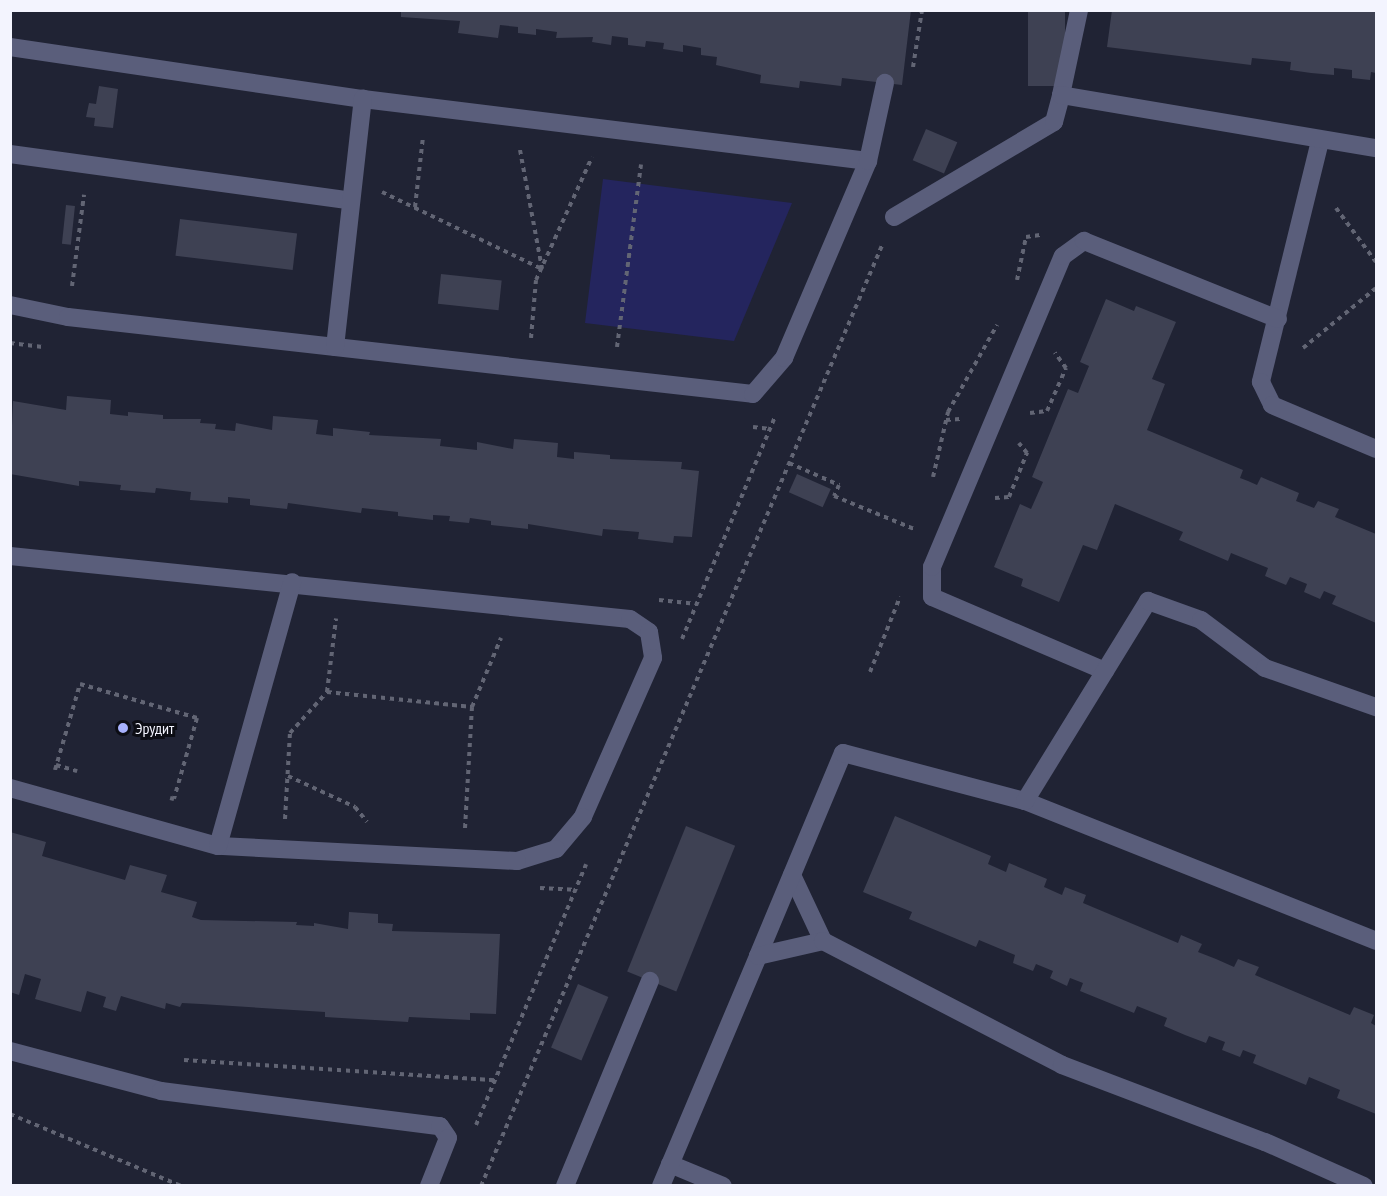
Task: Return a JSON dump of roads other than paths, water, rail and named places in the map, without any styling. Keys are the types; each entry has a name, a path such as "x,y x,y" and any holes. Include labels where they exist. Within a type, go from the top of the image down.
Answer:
{"lane":[{"path":"894,217 1054,122 1079,10"},
{"path":"10,47 363,99 868,161"},
{"path":"10,305 68,317 753,394 784,358 868,161 885,83"},
{"path":"1060,95 1320,141 1377,148"},
{"path":"335,347 363,99"},
{"path":"1320,141 1261,382 1272,405 1377,449"},
{"path":"10,154 351,201"},
{"path":"1105,671 932,597 932,567 1063,256 1084,240 1278,319"},
{"path":"10,556 292,582 630,619 649,632 653,658 583,817 556,849 517,861 218,846 10,788"},
{"path":"218,846 292,582"},
{"path":"1025,801 1148,601 1201,620 1265,668 1377,707"},
{"path":"661,1185 843,753 1025,801 1377,941"},
{"path":"792,875 822,941 1062,1065 1265,1142 1337,1180 1364,1185"},
{"path":"758,956 822,941"},
{"path":"565,1185 650,981"},
{"path":"10,1051 161,1091 440,1126 448,1138 429,1185"},
{"path":"670,1164 723,1185"}],"place":[{"name":"Эрудит","path":"123,728"}]}
